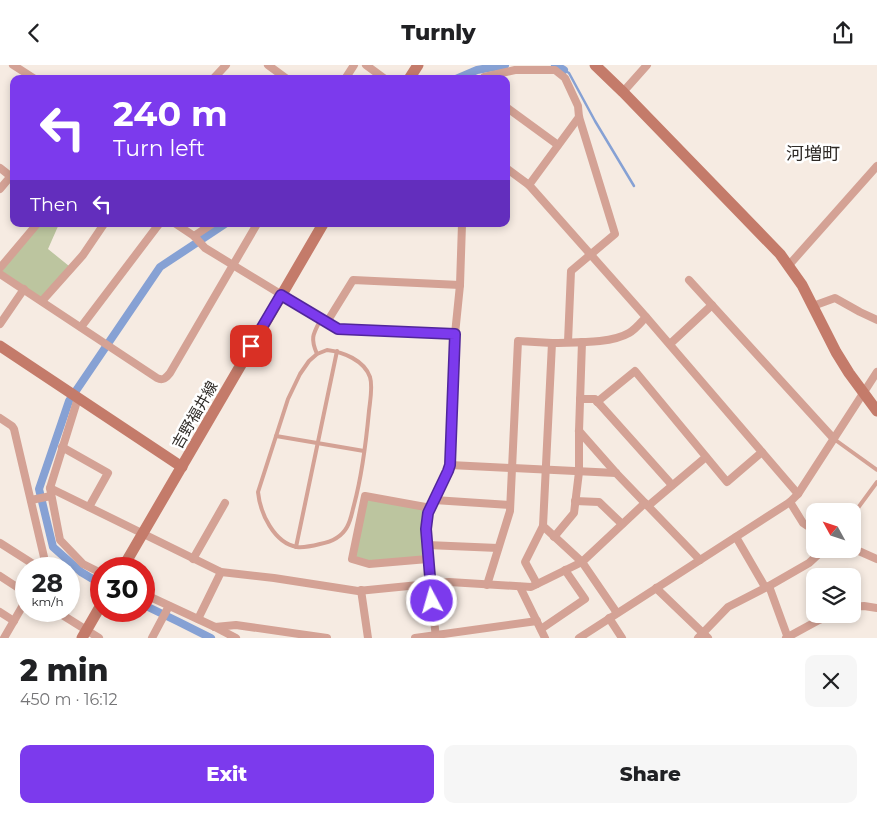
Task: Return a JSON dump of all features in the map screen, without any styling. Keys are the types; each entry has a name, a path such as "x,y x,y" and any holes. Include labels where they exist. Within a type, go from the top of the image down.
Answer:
{"street":[{"path":"13,65 29,75"},
{"path":"217,75 226,65"},
{"path":"268,65 282,75"},
{"path":"366,65 380,75"},
{"path":"595,65 765,238 789,265 802,285 848,373 877,411"},
{"path":"623,92 647,65"},
{"path":"491,75 514,68 555,69 565,78 578,106 579,117 615,234 571,271 568,342"},
{"path":"510,110 558,145"},
{"path":"529,185 579,117"},
{"path":"789,265 877,166"},
{"path":"510,171 529,185 670,344 798,494"},
{"path":"0,189 10,179"},
{"path":"0,268 34,227"},
{"path":"42,301 83,255 102,227"},
{"path":"81,327 157,227"},
{"path":"181,227 194,235 205,248 338,329 455,334"},
{"path":"194,235 207,227"},
{"path":"0,273 161,380 165,379 170,373 255,227"},
{"name":"吉野福井線","path":"129,557 321,227"},
{"path":"436,637 426,529 428,513 450,465 455,334 460,285 462,227"},
{"path":"324,320 353,280 460,285"},
{"path":"689,280 834,439"},
{"path":"0,324 24,289"},
{"path":"813,306 835,298 877,320"},
{"path":"670,344 712,305"},
{"path":"486,585 510,511 518,341 552,343 614,339 631,333 646,317"},
{"path":"554,537 574,513 579,472 582,342"},
{"path":"537,584 525,562 543,526 552,343"},
{"path":"0,346 182,467"},
{"path":"597,402 635,371 727,482 762,452"},
{"path":"579,638 790,502 798,494 877,372"},
{"path":"74,395 50,492 60,540 83,564 90,568"},
{"path":"580,399 595,399 672,485"},
{"path":"0,429 2,420 14,429 44,557"},
{"path":"579,431 616,473 700,560"},
{"path":"62,447 108,473 88,507"},
{"path":"31,500 50,492 88,507 221,572 361,591 430,583 531,587 582,562 622,524 706,457"},
{"path":"450,465 616,473"},
{"path":"428,559 368,564 352,559 364,496 431,508"},
{"path":"434,500 510,505"},
{"path":"575,501 599,502 622,524"},
{"path":"790,502 806,525"},
{"path":"193,559 225,503"},
{"path":"543,526 582,562 617,613"},
{"path":"736,537 767,586 787,638 814,623"},
{"path":"0,543 23,557"},
{"path":"428,545 498,548"},
{"path":"861,552 877,559"},
{"path":"656,589 703,637 728,607 809,563 814,558"},
{"path":"541,629 585,599 565,570"},
{"path":"198,619 221,572"},
{"path":"0,576 15,586"},
{"path":"520,587 545,638"},
{"path":"361,591 368,638"},
{"path":"155,599 236,638"},
{"path":"152,638 169,606"},
{"path":"861,606 877,608"},
{"path":"0,612 14,621 4,638"},
{"path":"609,618 622,638"},
{"path":"415,638 436,637 537,621"},
{"path":"69,622 84,634 99,638"},
{"path":"84,634 91,622"},
{"path":"215,627 236,625 281,635 327,638"}],"lane":[{"path":"317,354 312,336 324,320"},
{"path":"327,350 337,351 354,359 363,366 370,377 371,389 359,487 348,527 340,537 328,543 309,547 296,547 279,539 268,524 258,492 288,399 309,361 317,354 327,350"},
{"path":"296,547 337,351"},
{"path":"276,436 364,451"},
{"path":"834,439 877,470"},
{"path":"861,504 877,482"}],"green space":[{"path":"34,227 58,227 48,249 69,266 42,301 0,274"},
{"path":"368,496 431,508 428,559 373,564 352,559"}],"waterway":[{"path":"465,75 477,70 505,65"},
{"path":"555,65 564,70"},
{"path":"564,70 569,73 634,186"},
{"path":"90,577 81,572 53,547 39,489 69,401 160,267 220,227"},
{"path":"155,610 211,638"}],"district":[{"name":"河増町","path":"813,154"}],"route":[{"path":"251,346 281,295 338,329 455,334 450,465 428,513 426,529 432,601"}]}
